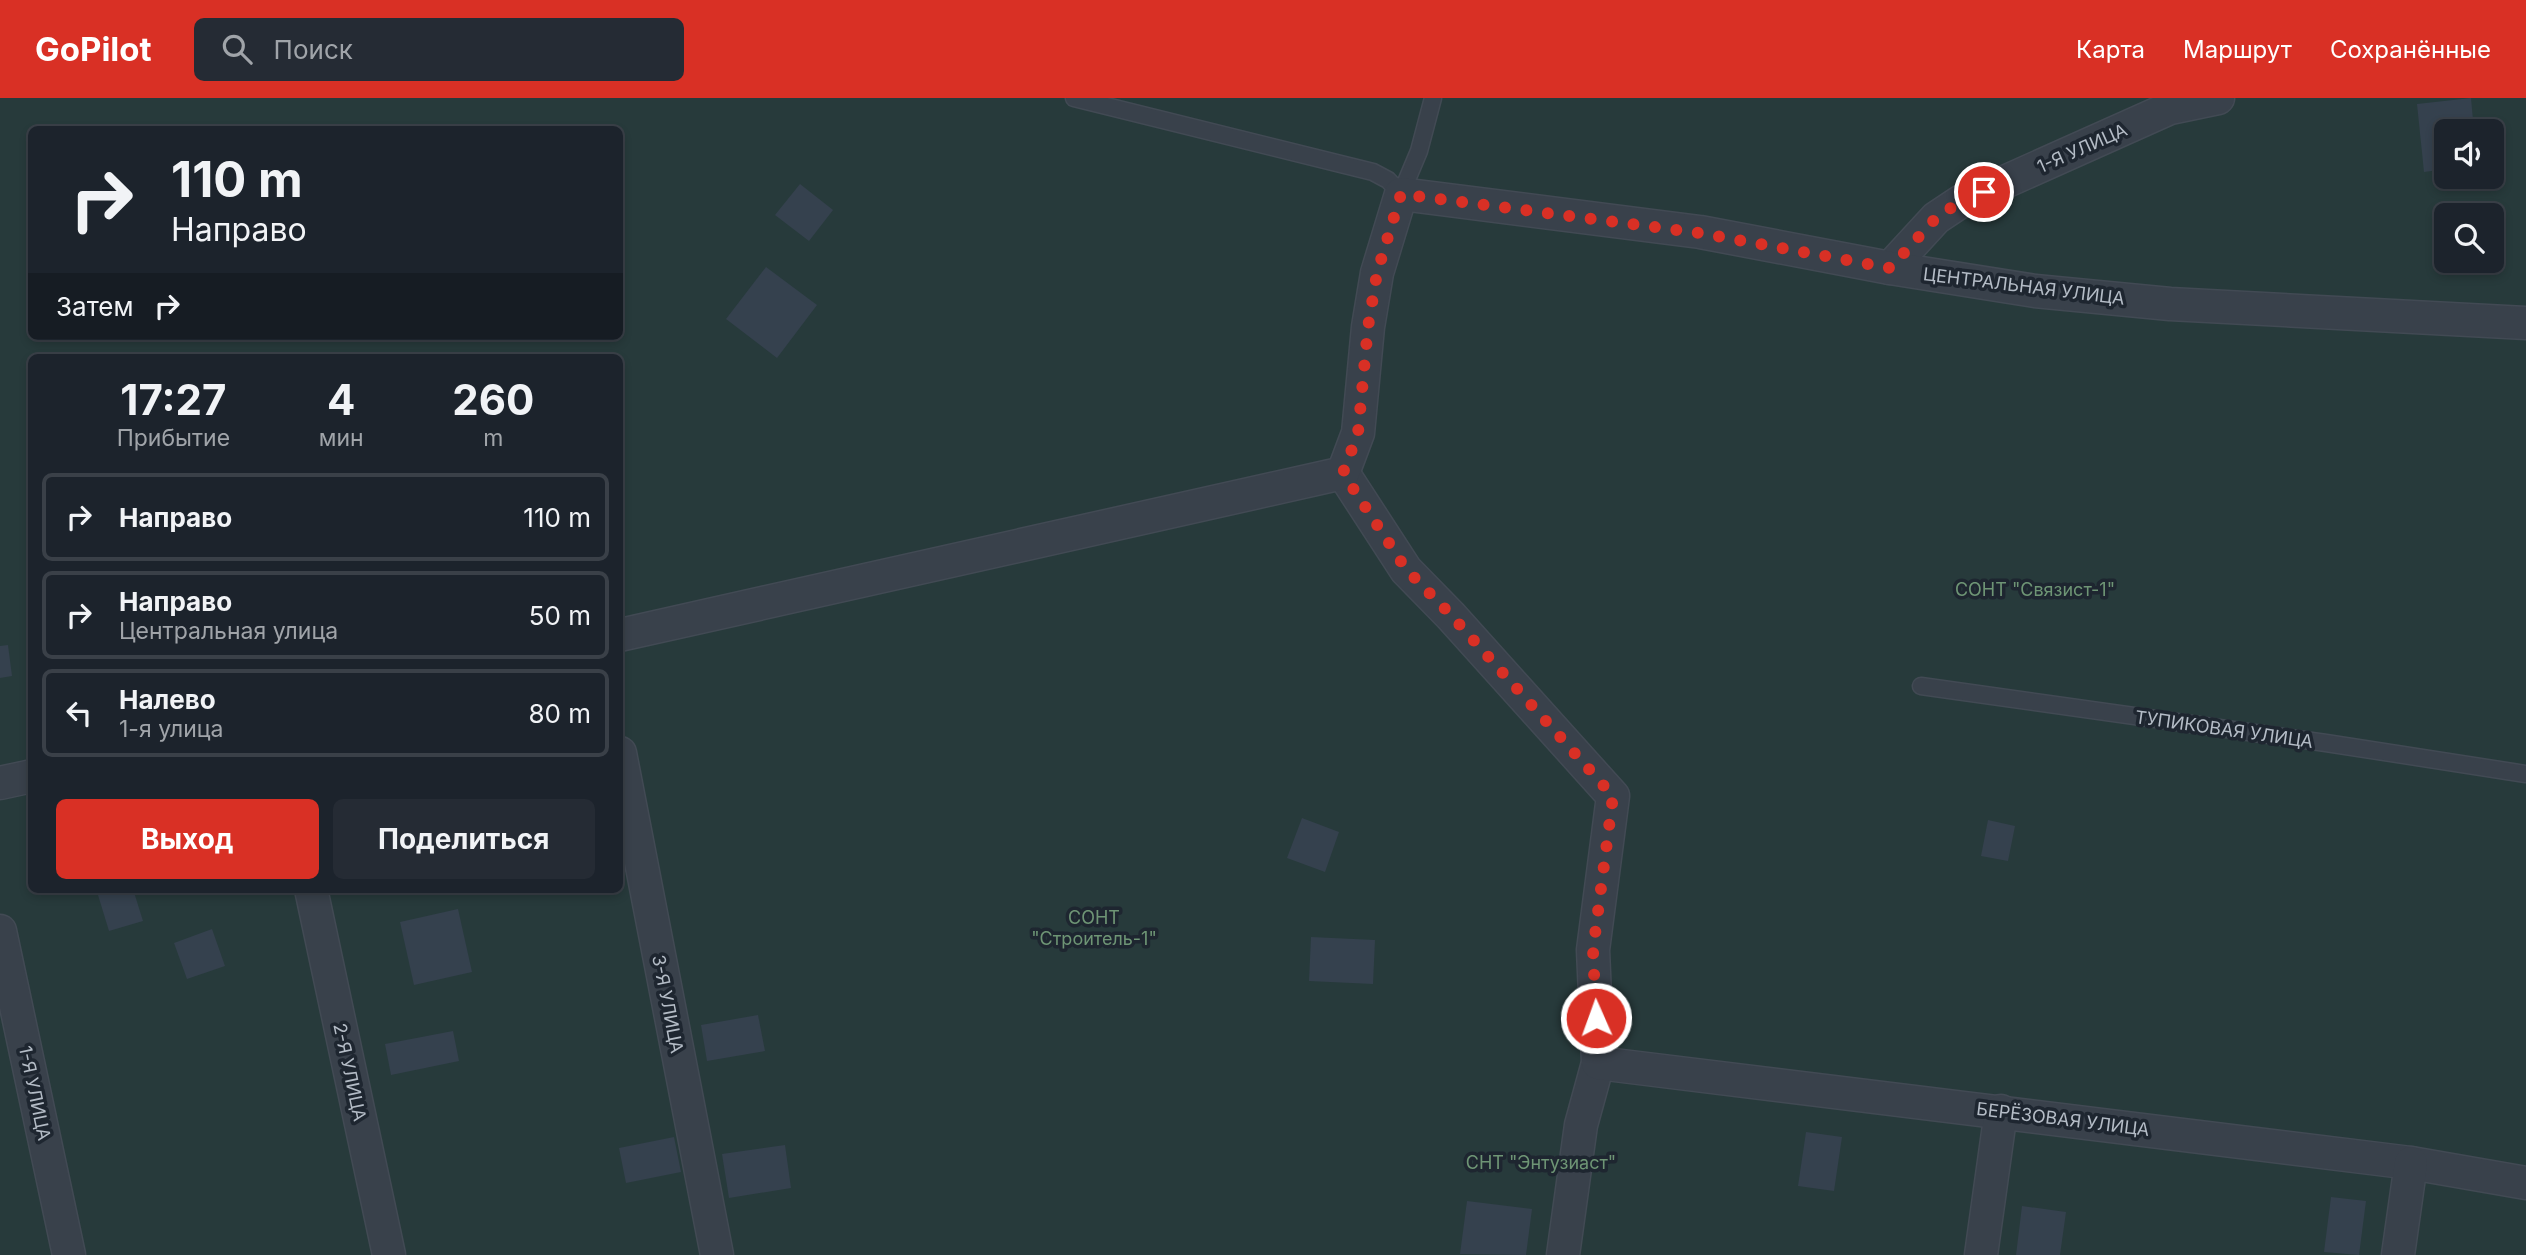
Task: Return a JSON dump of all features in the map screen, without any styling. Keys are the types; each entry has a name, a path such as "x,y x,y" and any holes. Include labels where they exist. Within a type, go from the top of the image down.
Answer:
{"street":[{"name":"1-Я УЛИЦА","path":"1890,268 1936,218 1960,202 2169,108 2218,98"},
{"name":"ЦЕНТРАЛЬНАЯ УЛИЦА","path":"1401,194 1700,233 2035,291 2170,304 2526,323"},
{"path":"1343,473 1358,433 1368,327 1377,273 1401,194"},
{"path":"623,634 1343,473"},
{"path":"1343,473 1406,569 1451,615 1613,796 1593,950 1598,1063 1581,1125 1563,1255"},
{"name":"3-Я УЛИЦА","path":"623,769 717,1255"},
{"path":"0,783 28,777"},
{"name":"2-Я УЛИЦА","path":"312,893 388,1255"},
{"name":"1-Я УЛИЦА","path":"0,930 69,1255"},
{"name":"БЕРЁЗОВАЯ УЛИЦА","path":"1598,1063 2411,1163 2526,1183"},
{"path":"1981,1255 2001,1111"},
{"path":"2398,1255 2411,1163"}],"lane":[{"path":"1074,98 1373,172 1388,180 1401,194 1419,151 1433,98"},
{"name":"ТУПИКОВАЯ УЛИЦА","path":"1921,686 2526,774"}],"green space":[{"path":"0,98 2526,98 2526,1255 0,1255"}],"building":[{"path":"2471,98 2473,119 2434,119 2434,171 2424,172 2417,104"},
{"path":"800,184 833,210 809,241 775,215"},
{"path":"766,267 817,305 777,358 726,319"},
{"path":"8,645 12,676 0,678 0,646"},
{"path":"1302,818 1339,832 1325,872 1287,858"},
{"path":"1988,820 2015,826 2008,861 1981,856"},
{"path":"134,893 143,921 109,931 98,895"},
{"path":"458,909 472,972 414,985 400,922"},
{"path":"212,929 225,966 187,979 174,943"},
{"path":"1311,937 1375,940 1373,984 1309,981"},
{"path":"758,1015 765,1051 707,1061 701,1025"},
{"path":"453,1031 459,1061 391,1075 385,1044"},
{"path":"1806,1132 1842,1137 1834,1191 1798,1186"},
{"path":"674,1137 681,1172 626,1183 619,1148"},
{"path":"785,1145 791,1188 729,1198 722,1154"},
{"path":"2331,1197 2366,1201 2359,1255 2324,1252"},
{"path":"1467,1201 1532,1209 1526,1255 1460,1254"},
{"path":"2022,1206 2066,1212 2060,1255 2016,1255"}],"route":[{"path":"1596,1018 1593,950 1613,796 1451,615 1406,569 1343,473 1358,433 1368,327 1377,273 1401,194 1700,233 1890,268 1936,218 1960,202 1984,192"}],"park label":[{"name":"СОНТ \"Связист-1\"","path":"2035,589"},
{"name":"СОНТ \"Строитель-1\"","path":"1094,927"},
{"name":"СНТ \"Энтузиаст\"","path":"1541,1162"}]}
